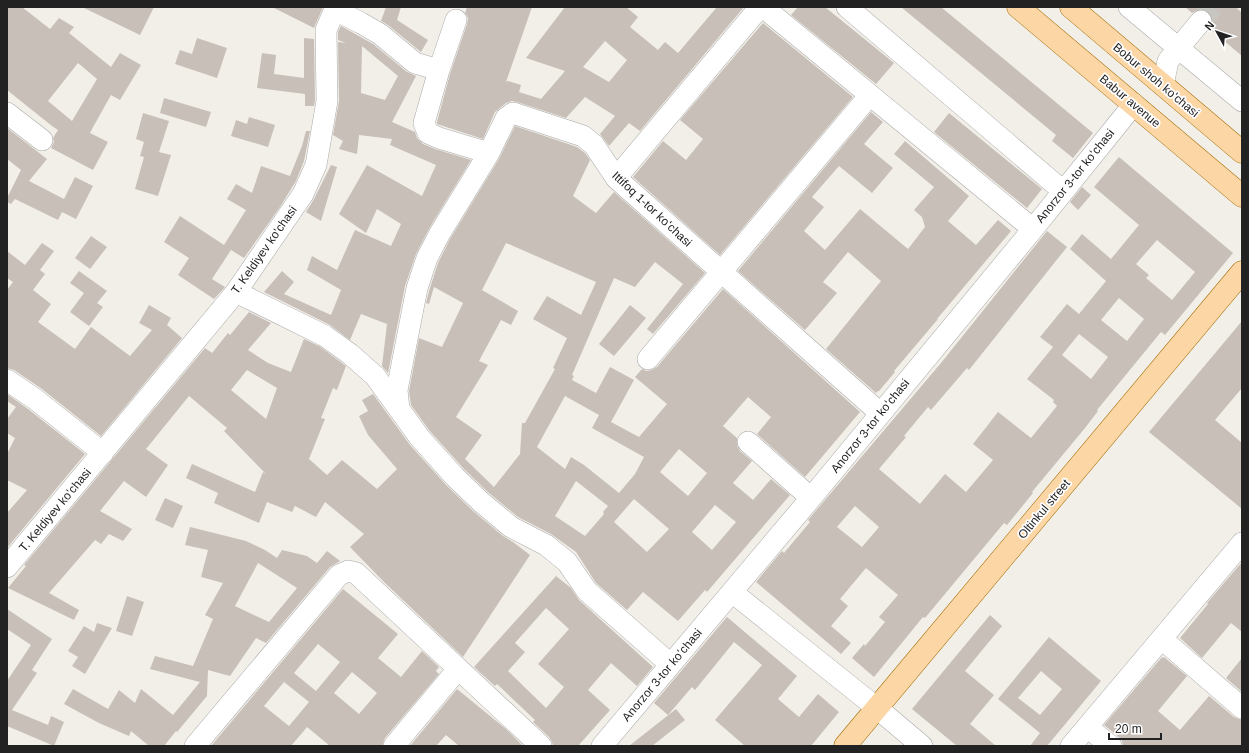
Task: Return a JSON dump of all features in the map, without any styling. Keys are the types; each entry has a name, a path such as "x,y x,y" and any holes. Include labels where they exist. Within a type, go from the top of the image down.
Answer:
{"main road":[{"name":"Babur avenue","path":"1018,7 1242,196"},
{"name":"Bobur shoh ko'chasi","path":"1071,7 1242,152"},
{"name":"Oltinkul street","path":"846,746 1242,272"}],"street":[{"path":"616,178 761,7 1033,229"},
{"path":"847,7 1063,191"},
{"path":"1129,7 1242,101"},
{"path":"336,9 380,34 415,63 439,70"},
{"name":"T. Keldiyev ko'chasi","path":"7,567 236,292 303,194 316,165 327,101 326,30 336,9"},
{"path":"399,409 397,390 417,288 427,258 440,233 489,154 428,133 424,123 439,70 456,20"},
{"path":"1163,85 1168,61 1201,21"},
{"path":"648,359 870,95"},
{"name":"Anorzor 3-tor koʻchasi","path":"602,746 811,498 1134,104"},
{"path":"7,113 42,140"},
{"name":"Ittifoq 1-tor koʻchasi","path":"489,154 506,118 513,113 583,136 594,146 616,178 880,413"},
{"path":"236,292 325,336 375,376 420,438 455,477 481,502 511,527 546,545 567,562 587,591 670,664"},
{"path":"7,380 35,399 103,453"},
{"path":"748,442 811,498"},
{"path":"1071,746 1242,543"},
{"path":"195,746 339,575 348,571 356,573 541,746"},
{"path":"732,592 922,746"},
{"path":"1162,639 1242,708"},
{"path":"394,746 458,669"},
{"path":"1087,726 1111,746"}],"building":[{"path":"7,7 22,7 50,29 59,18 74,27 69,33 111,67 120,53 141,65 120,100 111,95 90,133 108,142 93,170 51,148 54,142 53,138 58,130 7,90","holes":["78,63 97,79 72,121 48,101"]},
{"path":"82,7 154,7 140,35"},
{"path":"272,7 323,7 314,28"},
{"path":"386,7 401,7 397,20 428,40 421,52 381,21"},
{"path":"467,7 532,7 506,82 508,81 521,85 519,92 541,99 565,71 526,58 565,7 626,7 638,17 630,27 658,50 665,42 678,53 717,7 744,7 640,131 629,123 609,146 600,134 615,116 585,97 566,118 517,102 512,101 506,103 495,112 483,139 437,124 450,74 467,24 468,18 465,13","holes":["605,41 627,60 609,82 583,67"]},
{"path":"798,7 825,7 894,63 876,84 791,15"},
{"path":"901,7 941,7 1093,133 1073,158 1052,141 1056,135"},
{"path":"1185,7 1236,7 1242,13 1242,56 1210,29 1213,23 1209,12 1203,9 1192,13"},
{"path":"763,23 853,97 720,255 633,177 663,141 686,160 703,139 680,120"},
{"path":"341,26 373,44 407,72 416,76 392,122 415,132 417,138 423,144 471,160 430,227 416,254 405,286 388,373 382,366 387,324 361,314 350,340 330,325 264,292 282,271 294,282 284,294 331,315 341,290 307,270 312,256 337,270 355,230 391,246 401,224 377,209 366,233 339,214 367,165 422,196 436,165 390,145 392,139 359,135 357,154 339,149 343,141 333,135 339,101 338,42 346,43 338,40 338,32","holes":["362,46 398,76 385,100 361,93"]},
{"path":"197,38 227,48 217,78 175,64 180,50 192,54"},
{"path":"304,38 314,39 314,106 305,106 305,94 257,88 262,53 276,55 274,74 304,78"},
{"path":"164,98 211,112 206,127 160,113"},
{"path":"871,112 883,122 864,144 893,168 872,193 839,166 812,197 824,207 804,231 825,250 860,209 908,249 925,227 922,217 914,210 934,187 894,154 905,141 969,196 948,221 976,245 998,220 1011,231 876,393 826,349 881,281 848,252 823,282 837,293 805,330 738,271"},
{"path":"143,113 169,121 159,152 171,155 158,196 135,189 144,157 140,156 144,142 136,139"},
{"path":"949,113 1042,189 1027,208 934,132"},
{"path":"249,117 275,125 268,147 231,136 236,120 247,124"},
{"path":"515,126 577,147 585,153 590,160 573,196 596,213 614,192 705,273 653,334 647,329 683,284 655,262 635,287 614,278 572,375 574,376 572,380 596,393 610,367 634,380 611,422 639,437 667,404 635,377 642,369 646,371 657,367 723,289 860,412 805,477 757,434 771,417 748,397 723,426 737,438 737,446 740,451 752,461 733,483 753,500 771,479 790,495 707,592 705,590 678,621 643,592 627,610 596,583 576,552 551,534 518,517 489,493 464,469 429,430 411,405 409,391 419,338 442,347 463,303 434,287 429,304 426,303 438,263 450,239 499,159","holes":["506,243 596,282 581,315 547,296 533,319 567,338 553,368 555,369 525,423 522,423 520,454 494,487 465,459 482,435 456,417 488,365 479,361 501,320 511,325 518,311 482,290","565,396 599,415 592,428 644,457 635,474 619,493 584,465 571,457 565,469 537,447","679,449 707,473 688,496 660,472","576,481 608,506 603,512 604,514 585,536 555,516","634,499 669,529 647,552 614,522","715,505 736,522 712,550 692,532"]},
{"path":"7,128 47,159 29,181 64,199 75,177 93,186 76,219 62,212 58,220 15,199 11,204 7,202 7,198 21,170 7,159"},
{"path":"306,131 310,131 304,161 296,181 280,207 244,258 231,250 212,279 225,287 214,299 178,275 189,258 164,242 180,216 224,245 246,210 227,199 236,184 252,193 261,166 290,176 302,146"},
{"path":"1119,157 1233,253 1165,335 1161,332 1097,410 1098,411 1085,428 1007,525 1004,523 925,618 923,617 874,677 852,658 864,644 865,646 885,622 879,617 898,595 866,568 840,599 848,606 831,626 851,643 841,654 756,582 782,551 784,553 810,522 808,520 941,363 1047,231 1067,247 969,370 967,368 931,410 928,407 904,436 906,437 879,469 920,504 945,474 966,492 993,460 973,444 998,412 1031,438 1057,406 1053,402 1054,400 1027,379 1053,347 1040,337 1067,304 1079,314 1106,281 1070,249 1082,234 1111,259 1139,225 1094,187","holes":["1157,240 1195,272 1172,300 1146,278 1149,275 1136,264","1119,298 1144,319 1127,341 1101,320","1079,334 1108,357 1091,379 1062,355","855,506 879,527 862,547 837,527"]},
{"path":"331,165 337,167 321,221 306,212"},
{"path":"1082,187 1091,195 1078,210 1070,202"},
{"path":"91,236 107,247 90,269 75,258"},
{"path":"42,243 54,251 40,270 45,274 33,290 51,304 38,322 75,349 91,327 130,356 152,330 139,323 149,305 171,318 167,325 182,338 101,436 42,389 14,370 7,368 7,290 13,282 7,278 7,251 25,265"},
{"path":"79,271 107,291 97,303 103,307 89,326 70,312 84,293 70,283"},
{"path":"630,305 646,318 614,356 599,344"},
{"path":"249,312 271,323 248,350 268,363 291,372 304,339 319,346 346,366 337,390 333,388 321,418 325,419 309,459 327,475 342,460 377,489 397,469 368,435 359,416 368,411 362,400 373,394 410,445 447,486 473,511 503,536 530,555 463,657 385,583 350,547 364,534 325,502 316,517 295,506 292,512 267,502 259,523 214,503 218,493 186,478 192,464 255,492 263,472 266,474 224,431 227,428 189,396 146,449 168,465 146,497 124,481 100,511 132,529 123,541 109,534 101,544 95,540 49,593 79,610 74,620 8,588 26,566 24,565 205,348 212,353 228,333 230,335","holes":["247,370 277,388 266,419 231,390"]},
{"path":"1242,321 1242,388 1215,420 1242,443 1242,509 1149,432"},
{"path":"7,394 85,454 7,548 7,513 27,490 7,480 7,454 15,438 7,433 7,419 16,407 7,401"},
{"path":"165,498 183,506 173,528 155,520"},
{"path":"190,527 246,541 265,550 277,558 282,550 307,556 317,563 327,551 340,561 330,567 266,643 256,638 230,676 208,670 207,696 164,746 149,746 131,731 129,736 99,723 64,704 73,689 108,709 119,690 135,703 141,689 173,715 200,682 150,669 155,656 193,666 213,619 205,615 223,583 201,577 208,550 185,545","holes":["258,563 297,588 269,622 235,606"]},
{"path":"1242,562 1242,632 1231,623 1202,658 1180,638 1208,604 1207,603"},
{"path":"556,576 571,588 579,600 653,667 637,686 611,663 588,690 610,710 578,746 553,746 549,737 533,722 535,720 497,684 495,686 474,667","holes":["546,608 569,629 538,664 564,687 546,708 508,671 525,652 515,643"]},
{"path":"343,589 398,634 378,658 401,677 422,651 439,667 436,671 439,674 385,738 382,746 330,746 307,727 291,746 211,746","holes":["318,644 340,662 316,691 294,673","352,672 377,693 359,714 334,693","284,682 309,702 289,726 264,706"]},
{"path":"127,596 144,602 132,636 116,631"},
{"path":"7,609 52,639 32,670 37,673 12,710 48,725 51,716 64,722 54,746 7,726 7,681 31,645 7,629"},
{"path":"990,615 1002,626 965,671 994,695 970,724 996,746 957,746 912,709"},
{"path":"727,617 797,676 778,699 799,717 818,694 839,712 811,746 745,746 715,720 762,665 734,642 695,690 692,687 668,715 654,703"},
{"path":"97,623 112,628 85,674 72,666 78,657 68,651 84,626 94,632"},
{"path":"1049,637 1101,681 1047,746 1030,746 1040,733 998,699","holes":["1041,671 1062,689 1040,715 1018,698"]},
{"path":"1162,657 1164,657 1187,676 1158,711 1180,730 1209,696 1234,717 1242,720 1242,746 1123,746 1119,737 1104,725"},
{"path":"1242,658 1242,692 1226,678"},
{"path":"457,689 506,729 523,746 459,746 446,735 436,746 410,746"},
{"path":"676,709 685,720 652,746 629,746"}],"tunnel":[{"path":"1201,21 1213,7"}]}
